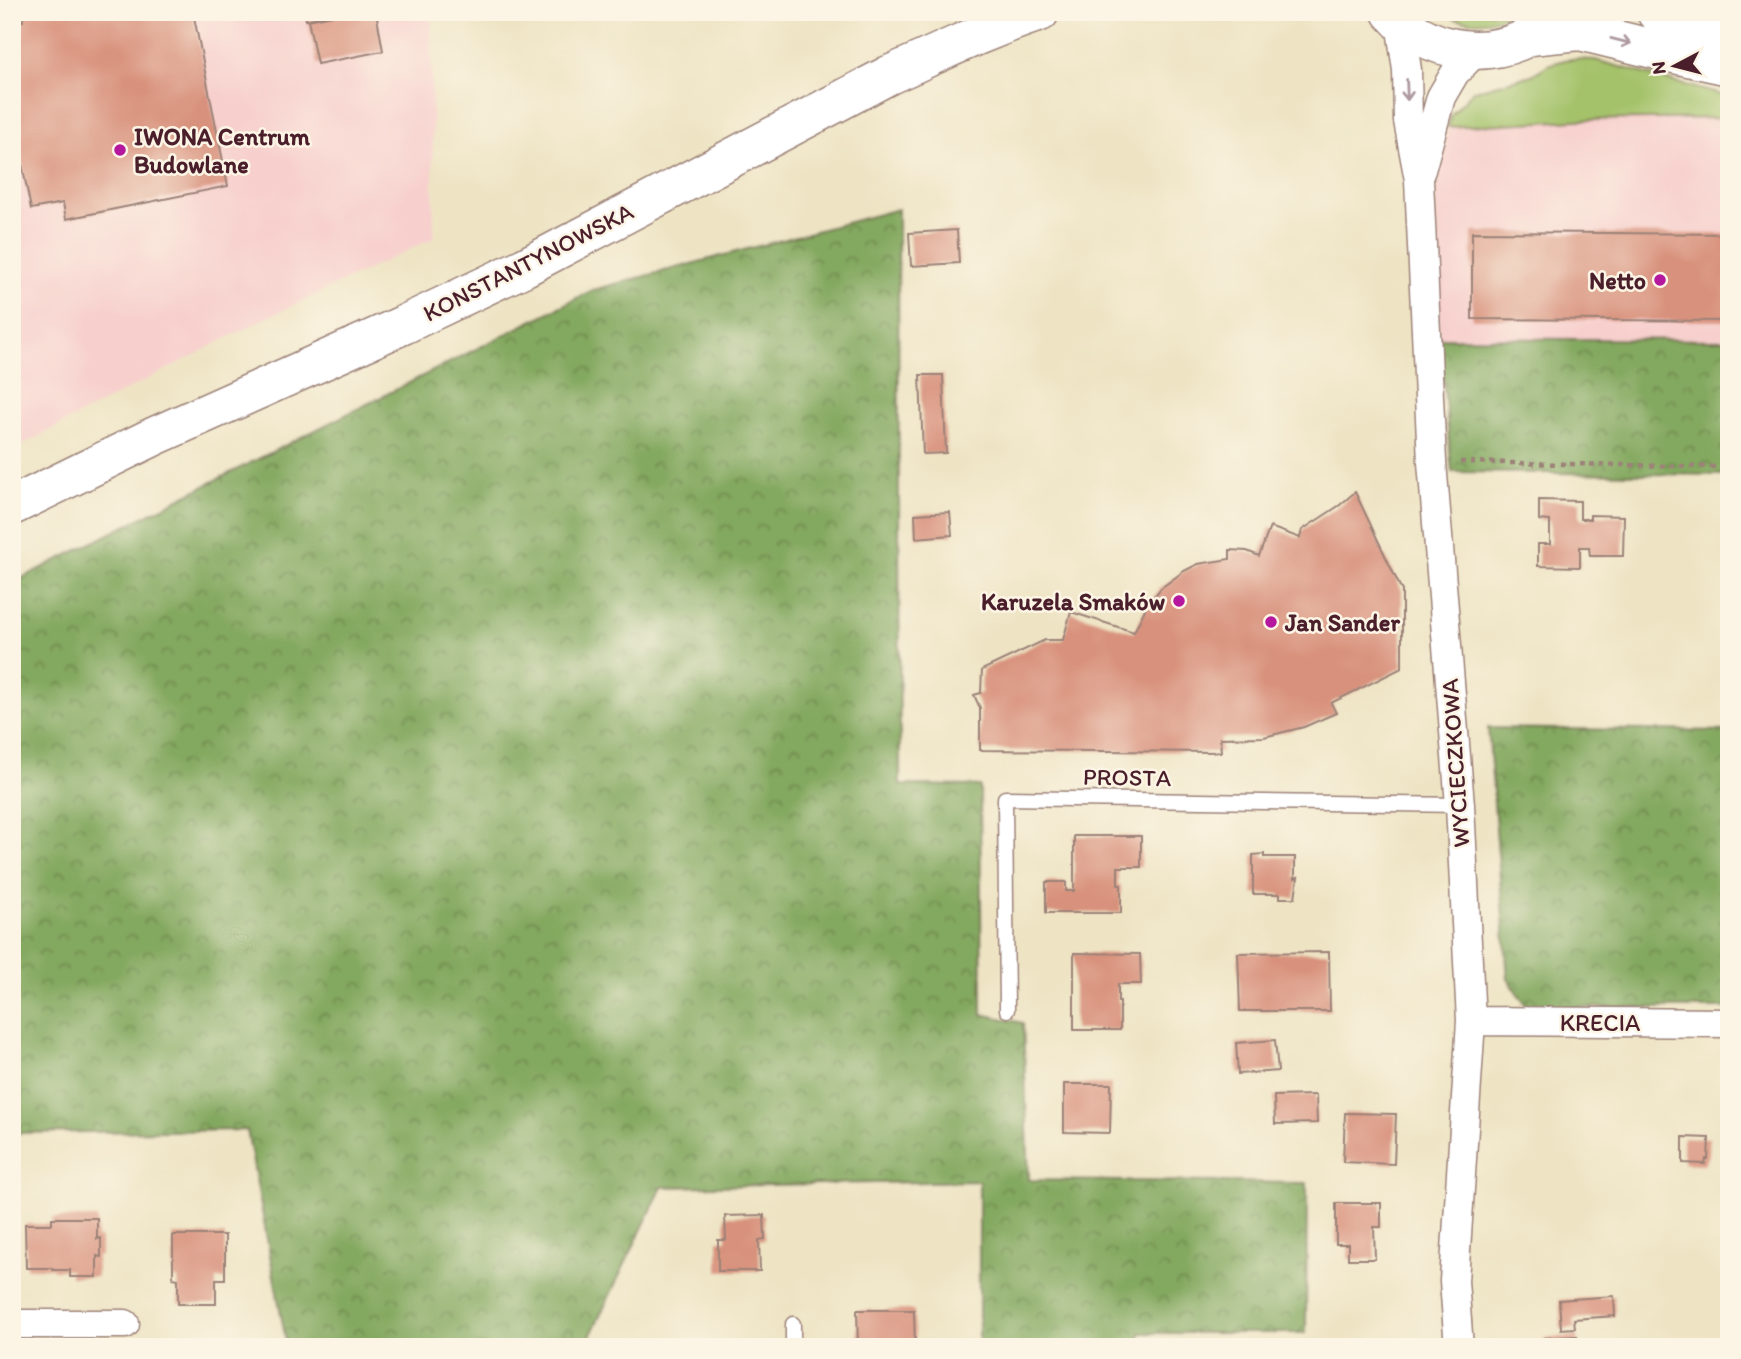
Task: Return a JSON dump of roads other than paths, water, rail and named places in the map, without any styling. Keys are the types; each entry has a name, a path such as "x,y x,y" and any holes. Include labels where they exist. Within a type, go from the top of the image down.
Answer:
{"main road":[{"name":"KONSTANTYNOWSKA","path":"12,506 168,430 525,267 889,75 1040,12"},
{"path":"1657,12 1729,40"},
{"path":"1396,17 1417,34 1449,48 1489,50 1516,43 1544,24 1729,65"}],"street":[{"name":"WYCIECZKOWA","path":"1396,17 1407,70 1408,121 1419,180 1432,462 1460,805 1471,1021 1454,1281 1459,1347"},
{"name":"WYCIECZKOWA","path":"1419,180 1441,97 1455,73 1477,50"},
{"name":"KRECIA","path":"1471,1021 1729,1023"},
{"path":"12,1324 125,1324"}],"lane":[{"name":"PROSTA","path":"1007,1010 1005,798 1460,805"},
{"path":"793,1324 793,1347"}],"place":[{"name":"IWONA Centrum Budowlane","path":"120,150"},
{"name":"Netto","path":"1660,280"},
{"name":"Karuzela Smaków","path":"1179,601"},
{"name":"Jan Sander","path":"1271,622"}]}
